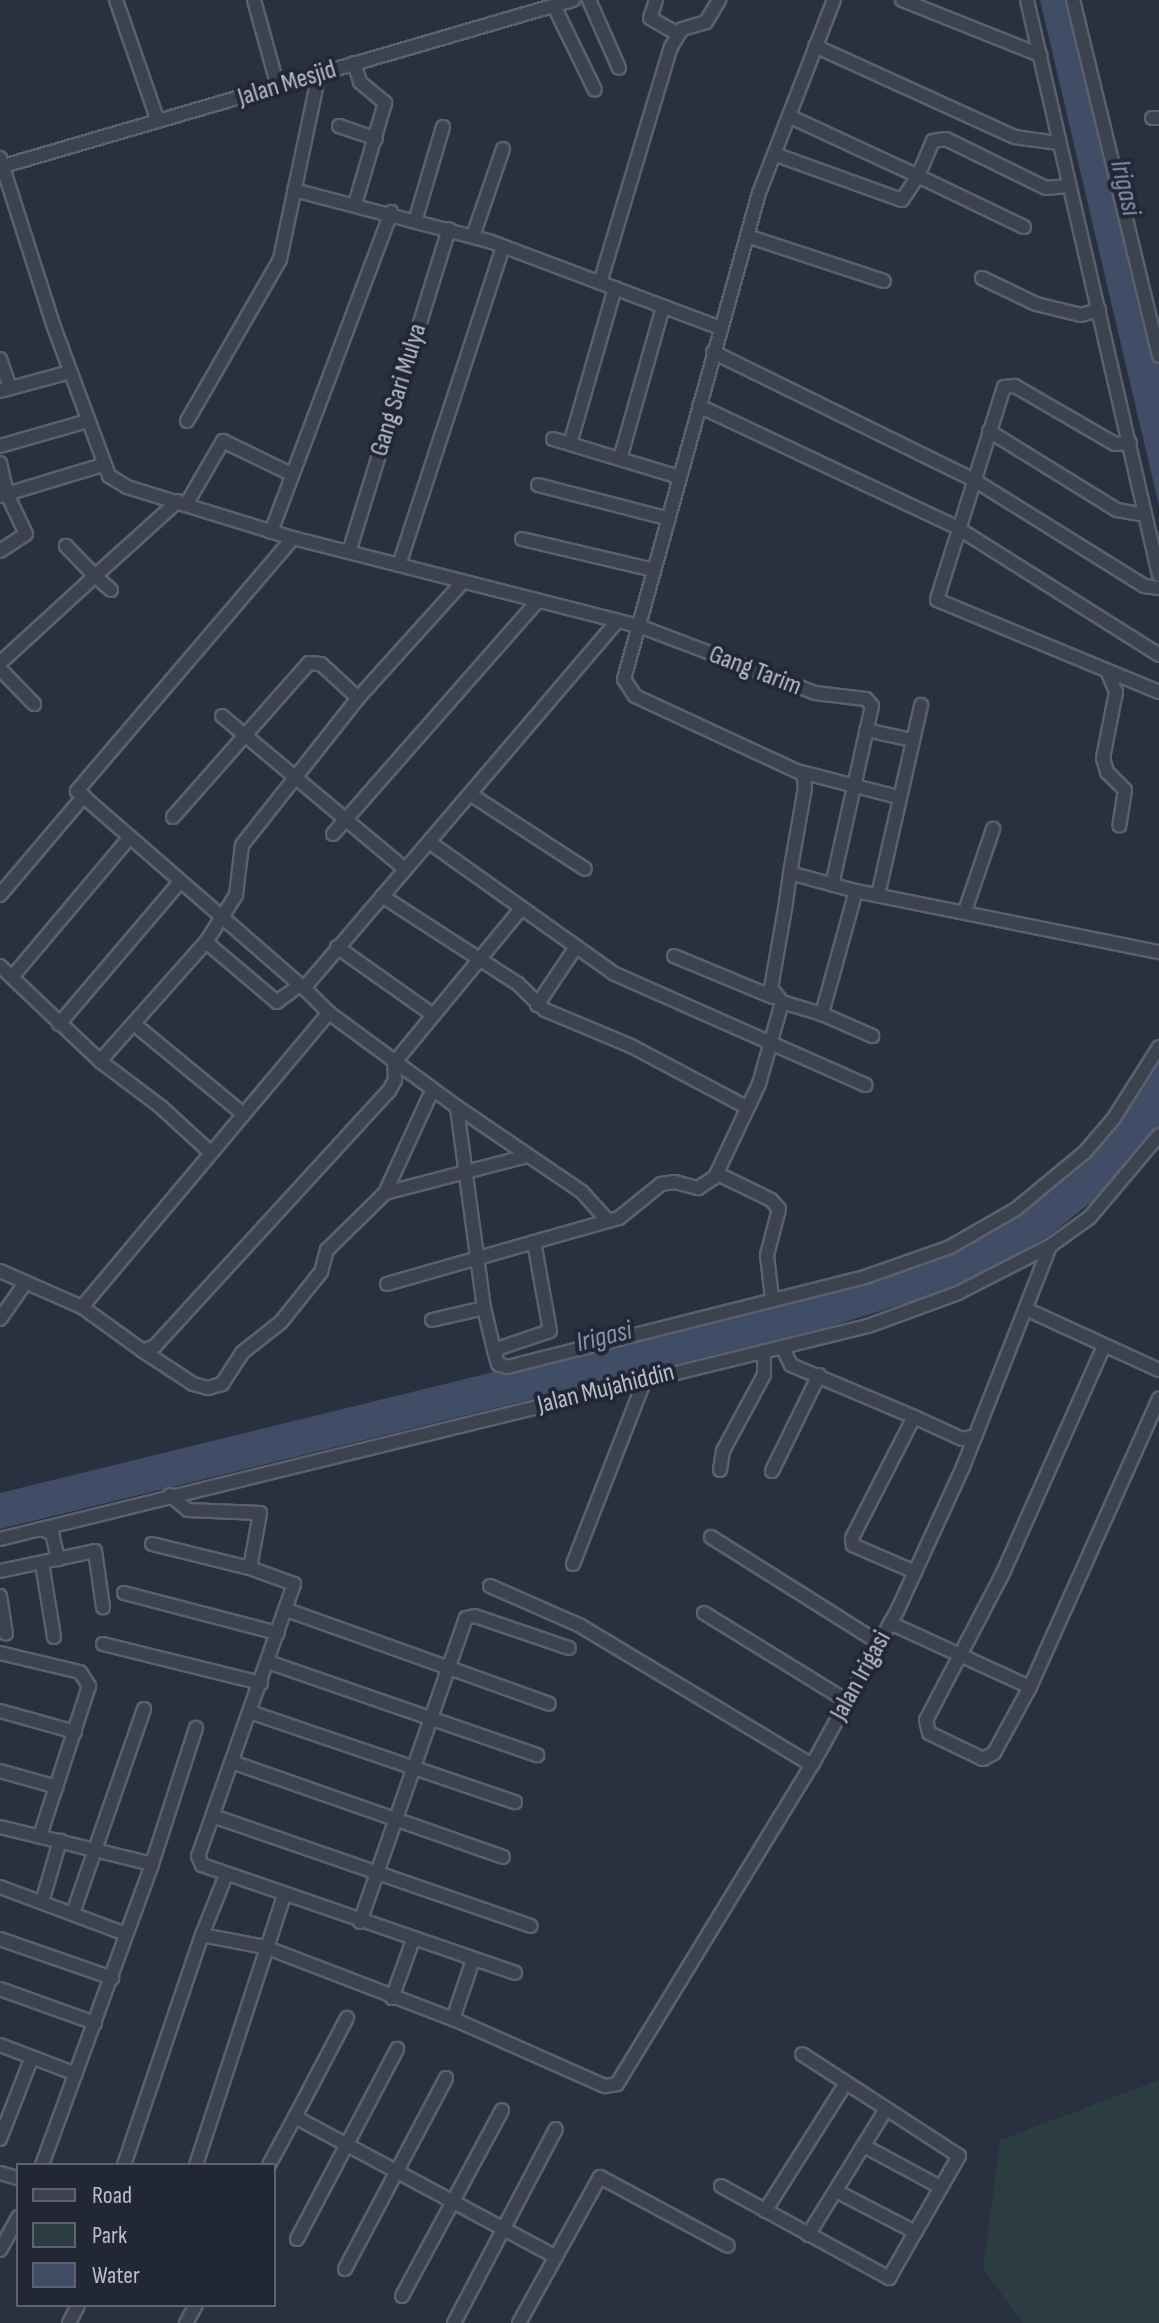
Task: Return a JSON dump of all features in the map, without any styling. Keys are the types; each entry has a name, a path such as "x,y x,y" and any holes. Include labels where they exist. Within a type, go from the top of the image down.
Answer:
{"street":[{"path":"116,0 158,121"},
{"path":"254,0 278,87"},
{"path":"526,0 530,13"},
{"name":"Jalan Mesjid","path":"1,164 573,0"},
{"path":"589,0 619,68"},
{"path":"656,0 650,18 678,34"},
{"path":"600,283 678,34 706,22 719,0"},
{"path":"834,0 774,154 747,236 624,679 630,693 801,772 898,797"},
{"path":"902,0 1040,55"},
{"path":"1027,0 1057,143 1099,310 1159,575"},
{"path":"1073,0 1159,356"},
{"path":"554,6 595,90"},
{"path":"815,46 1015,137 1057,143"},
{"path":"354,63 360,82 385,103 355,204"},
{"path":"187,421 280,259 319,74"},
{"path":"789,116 1024,227"},
{"path":"339,126 376,139"},
{"path":"416,218 443,127"},
{"path":"774,154 902,200 918,176 933,141 940,139 1046,188 1068,186"},
{"path":"473,236 503,149"},
{"path":"1,164 103,465 4,495"},
{"path":"294,190 416,218 473,236 720,328"},
{"path":"271,532 291,474 354,322 391,212"},
{"name":"Gang Sari Mulya","path":"349,552 449,229"},
{"path":"747,236 884,281"},
{"path":"399,565 503,247"},
{"path":"982,278 1036,304 1081,315 1099,310"},
{"path":"570,444 615,288"},
{"path":"1144,297 1159,301"},
{"path":"620,459 663,307"},
{"path":"713,352 974,480 1144,586 1159,588"},
{"path":"0,359 5,390 70,372"},
{"path":"1130,443 1115,444 1014,385 1003,389 956,527 937,598 940,605 1159,692"},
{"path":"699,406 956,527 1159,655"},
{"path":"0,446 87,421"},
{"path":"989,431 1117,510 1144,515"},
{"path":"553,439 679,477"},
{"path":"34,704 0,666 95,576 183,502 223,441 291,474"},
{"path":"0,463 4,495 29,532 0,551"},
{"name":"Gang Tarim","path":"103,465 117,483 271,532 639,626 806,690 863,698 872,706 866,730"},
{"path":"538,485 669,519"},
{"path":"293,538 77,791 329,1013 432,1091 582,1192 608,1221"},
{"path":"522,539 654,570"},
{"path":"66,546 111,590"},
{"path":"100,1061 222,921 238,887 242,845 358,698 462,583"},
{"path":"333,834 538,601"},
{"path":"206,942 280,1003 302,987 618,621"},
{"path":"173,817 309,663 321,664 358,698"},
{"path":"1108,673 1116,692 1103,758 1107,772 1125,790 1119,826"},
{"path":"878,895 921,705"},
{"path":"222,716 405,869"},
{"path":"832,885 866,730 912,740"},
{"path":"387,1284 608,1221 661,1184 675,1182 698,1188 718,1174 748,1108 772,1041 790,873 805,782 801,772"},
{"path":"470,794 585,869"},
{"path":"0,895 84,796"},
{"path":"965,911 993,829"},
{"path":"12,977 130,837"},
{"path":"429,842 520,910 621,976 866,1085"},
{"path":"790,873 856,891 1159,952"},
{"path":"59,1024 179,883"},
{"path":"822,1014 856,891"},
{"path":"382,896 518,984 537,1005 631,1046 748,1108"},
{"path":"143,1351 163,1340 189,1314 259,1229 389,1091 395,1080 394,1063 520,910"},
{"path":"337,947 433,1015"},
{"path":"537,1005 576,947"},
{"path":"674,956 872,1036"},
{"path":"0,966 100,1061 161,1107 211,1153"},
{"path":"82,1307 329,1013"},
{"path":"134,1024 243,1114"},
{"path":"457,1107 484,1308 498,1364 507,1367 918,1261 1016,1209 1085,1152 1114,1118 1159,1047"},
{"path":"0,1271 82,1307 193,1384 208,1388 222,1384 243,1352 281,1322 313,1282 327,1261 327,1250 385,1193 432,1091"},
{"name":"Jalan Mujahiddin","path":"0,1539 170,1495 607,1393 646,1377 868,1326 958,1293 1050,1246 1090,1217 1159,1135"},
{"path":"385,1193 527,1156"},
{"path":"718,1174 779,1209 767,1255 772,1298"},
{"path":"494,1350 545,1335 552,1328 534,1242"},
{"name":"Jalan Irigasi","path":"202,1935 265,1947 453,2019 605,2086 617,2084 812,1765 890,1623 976,1436 1028,1310 1050,1246"},
{"path":"0,1319 26,1282"},
{"path":"432,1320 484,1308"},
{"path":"1028,1310 1159,1370"},
{"path":"1104,1346 962,1656 924,1728 983,1759 994,1753 1030,1687 1159,1399"},
{"path":"782,1347 791,1365 962,1439 976,1436"},
{"path":"720,1470 729,1437 764,1375 764,1351"},
{"path":"772,1471 819,1375"},
{"path":"573,1564 646,1377"},
{"path":"914,1417 851,1542 915,1572"},
{"path":"170,1495 188,1510 260,1513 261,1529 250,1568"},
{"path":"40,1529 52,1533 58,1559"},
{"path":"711,1537 879,1643"},
{"path":"152,1544 250,1568 294,1584 199,1861 226,1875 515,1973"},
{"path":"0,1571 95,1551 103,1607"},
{"path":"42,1563 54,1637"},
{"path":"490,1586 579,1625 812,1765"},
{"path":"124,1593 278,1633"},
{"path":"0,1596 6,1634"},
{"path":"287,1610 549,1704"},
{"path":"704,1613 847,1701"},
{"path":"360,1922 433,1716 461,1625 471,1616 569,1648"},
{"path":"890,1623 1030,1687"},
{"path":"103,1644 261,1683"},
{"path":"0,1653 85,1675 89,1686 40,1836"},
{"path":"268,1662 433,1716 537,1755"},
{"path":"73,1913 144,1709"},
{"path":"0,1711 75,1732"},
{"path":"250,1712 415,1765 515,1802"},
{"path":"43,2163 112,1978 196,1728"},
{"path":"232,1762 503,1857"},
{"path":"0,1771 57,1787"},
{"path":"213,1816 531,1926"},
{"path":"0,1827 152,1864"},
{"path":"42,1902 60,1841"},
{"path":"125,2163 202,1935 226,1875"},
{"path":"0,1887 126,1934"},
{"path":"197,2163 246,2022 265,1947 284,1895"},
{"path":"0,1939 112,1978"},
{"path":"392,1998 413,1940"},
{"path":"453,2019 473,1960"},
{"path":"0,1989 95,2023"},
{"path":"270,2163 347,2018"},
{"path":"0,2045 76,2074"},
{"path":"297,2239 397,2049"},
{"path":"721,2186 889,2278 959,2156 802,2054"},
{"path":"0,2139 32,2057"},
{"path":"345,2269 446,2078"},
{"path":"765,2211 846,2083"},
{"path":"808,2235 886,2109"},
{"path":"402,2296 502,2110"},
{"path":"295,2117 556,2257"},
{"path":"454,2323 556,2129"},
{"path":"864,2146 940,2187"},
{"path":"519,2323 600,2177 728,2246"},
{"path":"836,2191 915,2232"},
{"path":"0,2221 16,2220"},
{"path":"0,2250 16,2220"}],"green space":[{"path":"1159,2080 1159,2323 1023,2323 983,2269 1000,2140"}],"water":[{"path":"1040,0 1074,0 1159,365 1159,506"},
{"path":"1159,1064 1159,1128 1150,1141 1100,1195 1050,1235 956,1288 828,1327 0,1529 0,1493 816,1293 901,1271 970,1244 1030,1208 1080,1168 1124,1118"}],"water label":[{"name":"Irigasi","path":"1125,188"},
{"name":"Irigasi","path":"604,1337"}]}
